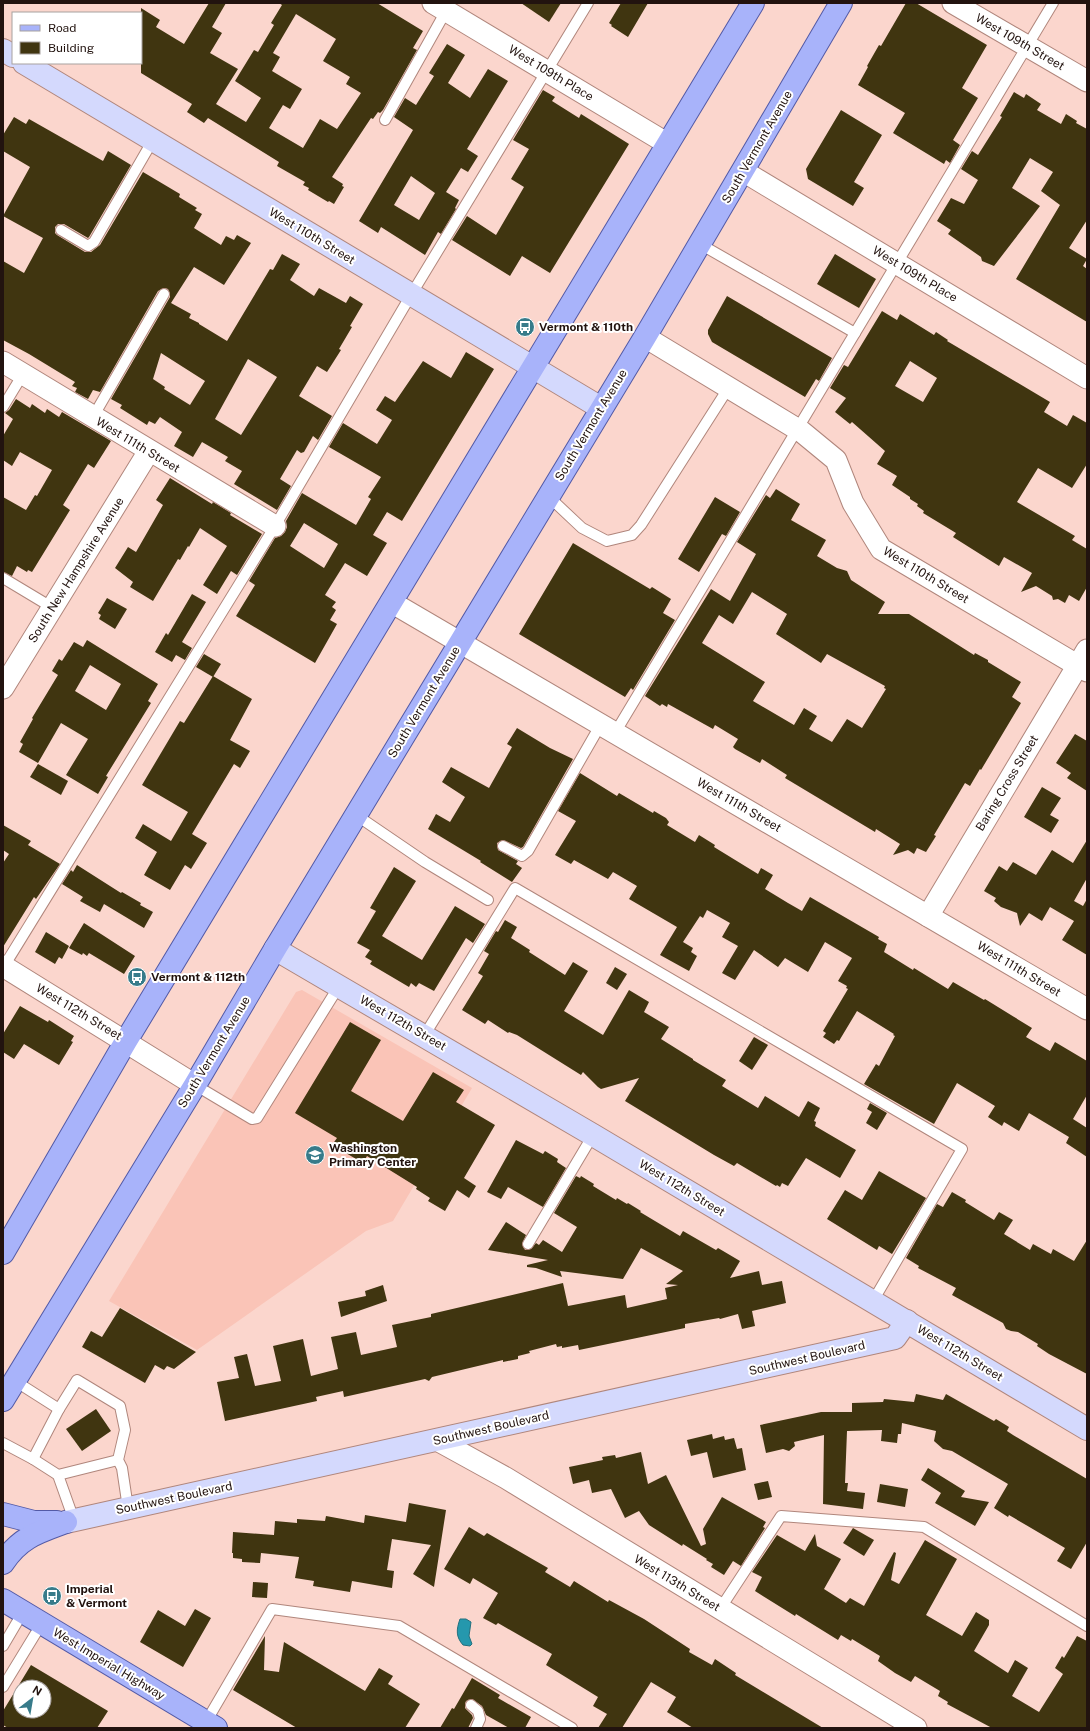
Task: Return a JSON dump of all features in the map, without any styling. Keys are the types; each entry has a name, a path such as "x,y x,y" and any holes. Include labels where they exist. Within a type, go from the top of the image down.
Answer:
{"main road":[{"path":"3,1253 126,1041 753,3"},
{"name":"South Vermont Avenue","path":"3,1400 195,1085 275,949 645,337 841,3"},
{"path":"3,1514 34,1522 70,1521"},
{"path":"3,1562 23,1540 70,1521"},
{"name":"West Imperial Highway","path":"3,1600 211,1725"}],"street":[{"name":"West 109th Street","path":"953,3 1087,81"},
{"name":"West 109th Place","path":"440,7 668,144"},
{"path":"3,50 12,55"},
{"name":"West 110th Street","path":"26,64 601,408"},
{"name":"West 109th Place","path":"743,171 1087,378"},
{"name":"West 110th Street","path":"645,337 797,429 836,460 853,503 881,549 1084,662"},
{"name":"West 111th Street","path":"3,362 275,526"},
{"name":"South New Hampshire Avenue","path":"3,688 149,451"},
{"name":"West 111th Street","path":"391,602 1087,1009"},
{"name":"Baring Cross Street","path":"928,916 1084,662"},
{"name":"West 112th Street","path":"275,949 907,1321 1087,1430"},
{"name":"West 112th Street","path":"3,967 126,1041 195,1085"},
{"name":"Southwest Boulevard","path":"70,1521 895,1338 907,1321"},
{"name":"West 113th Street","path":"436,1440 506,1478 916,1728"}],"lane":[{"path":"3,967 275,526 411,295 588,3"},
{"path":"503,846 522,856 528,851 608,729 797,429 1053,3"},
{"path":"385,120 440,7"},
{"path":"61,230 88,246 94,242 153,140"},
{"path":"700,244 854,333"},
{"path":"92,417 164,294"},
{"path":"3,407 23,374"},
{"path":"548,496 582,528 607,541 632,535 641,525 729,387"},
{"path":"3,578 53,608"},
{"path":"356,815 425,862 488,900"},
{"path":"424,1036 515,888 962,1149 873,1301"},
{"path":"195,1085 252,1118 257,1118 339,986"},
{"path":"528,1244 593,1135"},
{"path":"33,1458 59,1409 77,1380 120,1406 125,1430 118,1460 122,1468 128,1508"},
{"path":"15,1381 59,1409"},
{"path":"3,1443 33,1458 58,1475 70,1521"},
{"path":"58,1475 118,1460"},
{"path":"720,1609 780,1516 924,1528 1087,1626"},
{"path":"211,1725 272,1610 399,1626 572,1728"},
{"path":"3,1646 23,1612"},
{"path":"3,1687 42,1623"},
{"path":"471,1705 478,1711 480,1719 476,1728"}],"shaded area":[{"name":"Washington Primary Center","path":"302,990 472,1088 393,1221 366,1231 197,1350 109,1301 296,992"}],"water":[{"path":"460,1619 466,1619 471,1622 469,1636 472,1644 470,1646 463,1645 458,1636 457,1630"}],"building":[{"path":"209,3 226,3 212,27 222,33 210,53 238,69 216,104 246,122 261,98 235,81 254,50 258,52 274,25 271,23 282,5 279,3 377,3 423,31 413,48 417,50 383,110 380,113 378,112 373,119 371,118 332,177 343,184 342,186 344,187 334,204 308,190 309,188 303,185 305,182 277,166 279,162 208,118 204,123 187,112 192,104 141,73 141,8 160,20 156,27 184,44","holes":["296,14 336,39 323,61 350,77 346,84 361,93 337,129 320,119 303,148 269,128 283,105 290,109 302,89 272,71 280,57 273,53"]},
{"path":"521,3 561,3 549,22"},
{"path":"621,3 648,3 628,37 611,26 612,25 609,23"},
{"path":"906,3 916,3 987,45 962,88 978,98 953,140 960,145 950,163 946,160 944,164 893,133 905,113 858,85 879,45 881,46"},
{"path":"447,44 465,55 448,83 470,98 488,69 508,81 467,149 478,156 468,172 461,168 446,192 459,200 455,208 456,209 441,234 438,232 425,255 381,227 378,233 359,221 413,130 394,117 405,98 416,105 434,76 429,73","holes":["411,176 435,193 419,220 394,205"]},
{"path":"543,90 555,97 552,101 579,118 581,114 629,144 550,273 522,256 510,276 452,240 467,216 496,235 524,187 511,179 529,149 513,140"},
{"path":"1014,92 1024,98 1026,94 1041,104 1037,110 1061,124 1066,114 1077,121 1076,123 1087,129 1087,220 1069,248 1087,259 1083,266 1087,269 1087,322 1016,279 1060,205 1041,191 1053,172 1030,158 1012,188 1040,206 994,266 982,261 981,257 948,234 951,230 937,221 951,198 964,204 978,180 961,169 972,151 978,155 1002,117 1000,116"},
{"path":"841,110 882,135 854,182 864,188 853,206 808,179 806,169"},
{"path":"14,117 26,124 29,119 103,161 108,151 131,165 88,238 64,224 58,224 55,227 55,233 57,235 85,252 91,252 100,245 143,172 180,194 179,197 197,208 195,210 202,214 194,228 221,245 226,236 234,240 237,235 251,243 224,285 194,267 171,303 191,314 189,318 227,341 270,269 273,270 282,254 300,264 290,280 314,296 319,288 346,303 350,296 363,304 339,349 341,350 327,372 317,366 299,396 332,416 318,440 313,436 304,452 301,453 297,450 280,479 291,486 277,510 234,484 242,471 225,461 228,457 202,442 193,457 174,446 182,432 160,417 155,424 149,421 147,425 120,408 122,405 111,399 170,297 168,289 164,288 158,291 100,392 93,390 88,399 75,392 77,388 72,386 75,382 3,340 3,261 24,273 43,238 3,216 30,167 3,151 3,135","holes":["161,353 205,381 190,405 164,389 165,387 153,379","248,359 277,377 241,435 215,419"]},
{"path":"835,254 876,279 859,308 817,284"},
{"path":"727,296 832,358 819,381 816,379 805,397 712,342 708,334 708,330"},
{"path":"882,311 897,320 900,314 934,335 936,332 948,340 947,341 1050,402 1044,412 1067,426 1073,415 1087,423 1087,464 1072,488 1038,468 1017,502 1075,536 1072,540 1087,549 1087,587 1079,601 1069,595 1065,603 1058,599 1053,600 1052,596 1036,586 1021,592 1032,573 1004,557 999,566 953,537 956,533 923,513 924,511 917,506 918,504 892,485 897,476 877,464 885,451 852,422 850,424 835,412 846,398 830,388 844,365 848,367","holes":["910,361 937,378 923,402 895,386"]},
{"path":"466,352 494,369 402,521 387,512 373,535 387,543 367,576 345,563 325,595 336,602 332,607 336,610 330,620 337,624 315,663 236,616 255,585 249,581 275,538 281,536 285,532 287,527 286,521 302,493 356,525 371,499 368,497 381,477 329,447 343,423 377,444 392,420 376,410 385,396 395,402 423,361 451,378","holes":["304,523 338,544 324,568 290,546"]},
{"path":"16,399 30,408 32,404 45,413 47,409 59,417 62,412 111,441 94,468 88,464 63,505 70,510 32,572 28,570 27,572 17,566 12,576 3,572 3,497 26,510 35,495 37,496 52,470 20,452 12,466 3,460 3,436 13,419 5,413 9,410"},
{"path":"170,478 212,504 213,502 231,513 230,515 262,534 237,575 231,571 217,594 203,585 227,546 200,528 180,560 178,559 153,601 130,587 133,582 115,568 128,547 136,552 163,505 156,500"},
{"path":"776,489 800,504 791,520 826,540 817,556 837,568 847,571 851,580 885,602 878,614 909,614 974,655 975,653 988,660 988,662 1021,682 1012,697 1021,703 970,786 965,783 934,835 936,836 926,852 917,848 914,854 908,850 893,855 900,844 876,829 875,832 785,778 787,775 762,759 760,763 735,749 733,747 738,739 715,725 713,729 668,704 667,707 662,704 660,706 645,696 711,589 730,601 756,554 737,542 766,495 770,498","holes":["752,592 787,614 776,634 821,663 827,654 885,686 884,688 886,689 862,728 847,719 832,742 809,729 817,716 804,708 794,725 753,701 765,682 702,643 719,615 733,624"]},
{"path":"715,497 740,512 726,536 722,534 699,572 678,559"},
{"path":"573,543 650,589 652,587 671,599 663,613 675,620 633,690 631,688 625,697 519,634"},
{"path":"192,594 206,602 182,642 192,648 185,660 176,655 172,662 155,652 166,633 168,635"},
{"path":"107,598 127,609 115,629 99,619 101,615 98,613"},
{"path":"87,640 158,684 148,701 151,703 106,776 108,777 98,794 66,775 88,739 61,723 38,763 19,752 23,744 20,742 33,719 32,718 58,675 52,671 59,659 62,661 74,642 83,647","holes":["90,665 121,684 106,710 75,691"]},
{"path":"204,654 221,664 213,677 196,667"},
{"path":"213,676 252,699 230,740 250,751 240,768 234,764 192,834 207,843 191,869 185,865 170,890 144,875 157,852 135,838 143,824 171,841 188,812 142,785 180,721 184,723"},
{"path":"517,728 550,748 573,759 523,847 521,848 503,840 497,843 498,850 518,861 516,864 522,868 512,882 480,862 481,861 428,829 436,814 450,822 465,797 442,782 451,767 489,788 512,747 507,744"},
{"path":"1075,734 1087,741 1087,791 1067,778 1071,773 1056,763"},
{"path":"38,764 68,781 61,795 30,777"},
{"path":"580,773 617,796 619,793 653,813 654,811 666,818 669,822 667,825 695,842 699,835 715,845 714,847 758,874 761,868 773,875 765,889 802,911 810,897 879,937 878,939 887,944 884,952 913,970 914,968 948,989 953,982 984,1000 985,999 1032,1028 1026,1037 1050,1051 1055,1042 1087,1061 1087,1095 1073,1119 1087,1128 1087,1157 1066,1143 1069,1137 1029,1113 1019,1131 1004,1122 1002,1126 988,1117 995,1106 957,1083 934,1124 864,1084 876,1064 879,1066 895,1036 857,1011 839,1041 837,1040 834,1044 823,1037 826,1033 823,1031 848,989 846,988 847,986 838,981 852,958 825,942 808,972 785,958 778,967 754,950 735,980 722,973 738,946 722,937 730,923 707,910 703,918 700,916 683,942 693,948 691,952 697,956 689,971 660,955 677,927 629,899 637,886 613,872 608,879 574,860 571,864 555,855 576,821 558,811"},
{"path":"1042,787 1061,798 1050,815 1059,820 1051,833 1024,817"},
{"path":"3,825 31,841 28,845 60,864 36,899 34,897 3,947 3,863 9,854 3,850"},
{"path":"1087,840 1087,878 1074,901 1083,906 1087,899 1087,955 1062,940 1074,921 1050,907 1042,921 1029,913 1020,926 1017,913 1001,907 994,901 996,898 984,891 999,866 1007,871 1013,862 1036,875 1052,850 1073,863"},
{"path":"77,865 121,893 122,892 141,903 140,905 153,912 144,928 104,904 100,912 80,901 83,897 62,884 71,870 73,872"},
{"path":"394,867 416,881 382,936 422,960 455,906 485,924 473,943 466,938 434,991 419,983 416,987 411,983 409,987 370,964 372,961 365,957 370,950 357,943 376,911 370,908"},
{"path":"505,920 517,927 511,938 530,950 529,952 565,975 573,962 588,971 564,1011 603,1035 629,990 649,1002 644,1012 669,1027 661,1039 726,1080 722,1086 758,1108 765,1096 799,1117 808,1101 820,1108 814,1121 816,1122 815,1126 856,1150 840,1178 806,1158 788,1186 782,1183 780,1187 777,1185 776,1186 737,1163 734,1166 714,1155 625,1101 639,1078 601,1089 583,1072 581,1075 517,1035 508,1033 488,1020 485,1024 462,1010 483,976 478,973 489,954 484,951 496,931 498,932"},
{"path":"84,923 135,956 124,974 89,953 87,956 83,953 82,955 69,948"},
{"path":"46,932 69,946 62,959 59,957 55,964 35,952"},
{"path":"615,967 627,974 617,990 606,983"},
{"path":"20,1006 48,1022 49,1020 74,1036 71,1041 73,1042 59,1065 24,1044 14,1059 3,1052 3,1034"},
{"path":"350,1022 381,1040 351,1091 403,1121 433,1072 464,1090 456,1102 495,1125 464,1178 476,1186 469,1198 457,1190 445,1211 428,1201 430,1198 416,1189 417,1187 367,1156 363,1163 332,1145 337,1138 295,1113"},
{"path":"754,1037 768,1045 752,1070 739,1061"},
{"path":"870,1103 887,1113 877,1130 866,1123 872,1112 867,1109"},
{"path":"516,1140 543,1154 545,1151 558,1159 557,1162 566,1168 543,1207 508,1187 501,1199 487,1192"},
{"path":"879,1171 926,1198 892,1254 879,1246 877,1250 827,1219 845,1190 862,1200"},
{"path":"576,1176 580,1178 581,1176 594,1184 593,1186 616,1200 617,1198 627,1204 628,1203 680,1236 683,1231 716,1250 718,1248 740,1261 730,1278 759,1271 762,1285 782,1281 786,1303 752,1311 755,1326 742,1329 738,1314 720,1319 685,1324 685,1328 579,1350 578,1345 562,1348 562,1346 557,1347 556,1344 529,1351 530,1353 518,1356 518,1359 503,1362 503,1360 432,1377 429,1381 425,1379 344,1397 343,1391 316,1397 317,1401 225,1421 217,1382 239,1378 234,1357 247,1354 255,1386 281,1381 273,1346 303,1339 311,1376 338,1369 331,1337 356,1332 361,1355 397,1347 392,1325 431,1317 431,1314 563,1283 568,1306 625,1295 627,1308 667,1299 665,1288 678,1285 666,1284 683,1271 641,1248 623,1279 560,1271 562,1277 536,1268 527,1267 527,1265 548,1260 488,1250 506,1222 526,1235 522,1244 525,1250 531,1249 536,1243 539,1245 543,1240 562,1252 577,1227 554,1213"},
{"path":"952,1192 994,1220 999,1212 1013,1220 1004,1234 1030,1250 1033,1244 1051,1254 1053,1249 1074,1261 1087,1240 1087,1374 1049,1354 1037,1346 1038,1344 1018,1332 1006,1329 1003,1323 952,1295 956,1288 918,1268 919,1266 906,1258 937,1204 943,1207"},
{"path":"383,1285 387,1301 341,1317 338,1302 366,1296 365,1291"},
{"path":"120,1308 196,1352 174,1369 167,1366 164,1370 155,1365 145,1383 82,1347 91,1331 102,1337"},
{"path":"916,1394 943,1400 946,1394 994,1421 996,1419 1009,1427 1007,1431 1013,1435 1087,1479 1087,1542 1071,1569 1057,1561 1065,1548 1009,1515 1008,1517 994,1508 1008,1484 952,1451 943,1449 934,1441 936,1431 902,1423 901,1434 898,1434 897,1443 881,1441 882,1430 847,1431 845,1483 848,1483 847,1491 865,1493 863,1509 823,1504 824,1435 794,1442 795,1446 789,1451 783,1449 766,1453 760,1425 821,1412 852,1412 852,1403 883,1402 884,1399 914,1402"},
{"path":"96,1409 111,1431 82,1451 66,1429"},
{"path":"712,1434 713,1439 724,1436 725,1440 734,1438 737,1449 742,1448 746,1470 713,1478 707,1452 691,1456 687,1440"},
{"path":"641,1452 648,1484 666,1475 701,1546 706,1544 703,1529 722,1497 766,1522 763,1527 765,1528 741,1566 733,1561 724,1575 711,1567 713,1564 706,1560 707,1559 683,1544 682,1546 649,1525 639,1511 625,1518 611,1489 592,1493 589,1480 573,1484 569,1467 603,1460 602,1457 615,1455 616,1458"},
{"path":"928,1468 965,1491 961,1497 989,1502 975,1526 935,1503 941,1493 921,1480"},
{"path":"768,1481 772,1497 758,1500 754,1484"},
{"path":"880,1484 908,1489 905,1507 877,1502"},
{"path":"409,1503 446,1510 434,1587 413,1574 431,1545 392,1539 387,1570 394,1571 392,1588 352,1581 350,1592 313,1586 314,1581 295,1578 299,1557 261,1553 260,1563 242,1562 242,1559 233,1558 233,1532 274,1535 275,1521 297,1523 297,1519 325,1521 326,1516 364,1523 365,1515 406,1522"},
{"path":"469,1527 484,1536 487,1533 548,1568 545,1572 570,1587 574,1581 608,1602 609,1600 644,1619 690,1649 689,1652 712,1665 715,1659 736,1673 735,1675 823,1728 693,1728 667,1712 676,1697 651,1682 622,1728 598,1728 607,1714 593,1706 598,1697 546,1665 552,1654 498,1623 496,1625 483,1618 498,1593 473,1578 470,1584 444,1569"},
{"path":"853,1528 874,1540 864,1556 843,1543"},
{"path":"815,1534 817,1546 841,1559 824,1589 846,1603 850,1598 864,1606 894,1552 896,1553 891,1580 899,1584 925,1540 957,1559 926,1615 962,1636 976,1612 989,1620 989,1625 974,1651 1008,1673 1015,1660 1028,1668 1012,1696 1039,1712 1063,1674 1055,1668 1062,1656 1064,1658 1077,1636 1087,1641 1087,1728 992,1728 947,1704 948,1702 938,1696 940,1691 915,1676 911,1682 895,1673 878,1661 880,1656 852,1639 851,1641 841,1635 838,1640 755,1591 762,1577 752,1572 777,1535 805,1551"},
{"path":"253,1582 268,1583 267,1598 252,1597"},
{"path":"195,1609 211,1618 183,1667 140,1642 158,1610 185,1626"},
{"path":"265,1636 264,1670 279,1672 284,1642 365,1691 379,1668 393,1676 388,1684 420,1704 405,1728 297,1728 233,1690"},
{"path":"31,1665 108,1711 97,1728 8,1728 3,1725 3,1711 12,1696 12,1719 52,1719 52,1679 22,1679"},
{"path":"472,1678 500,1695 498,1698 531,1717 525,1728 509,1728 486,1715 482,1706 472,1699 466,1701 465,1704 465,1708 473,1718 468,1728 440,1728 452,1708 454,1709"}],"place":[{"name":"Vermont & 110th","path":"525,327"},
{"name":"Vermont & 112th","path":"137,977"},
{"name":"Washington Primary Center","path":"315,1155"},
{"name":"Imperial & Vermont","path":"52,1596"}]}
